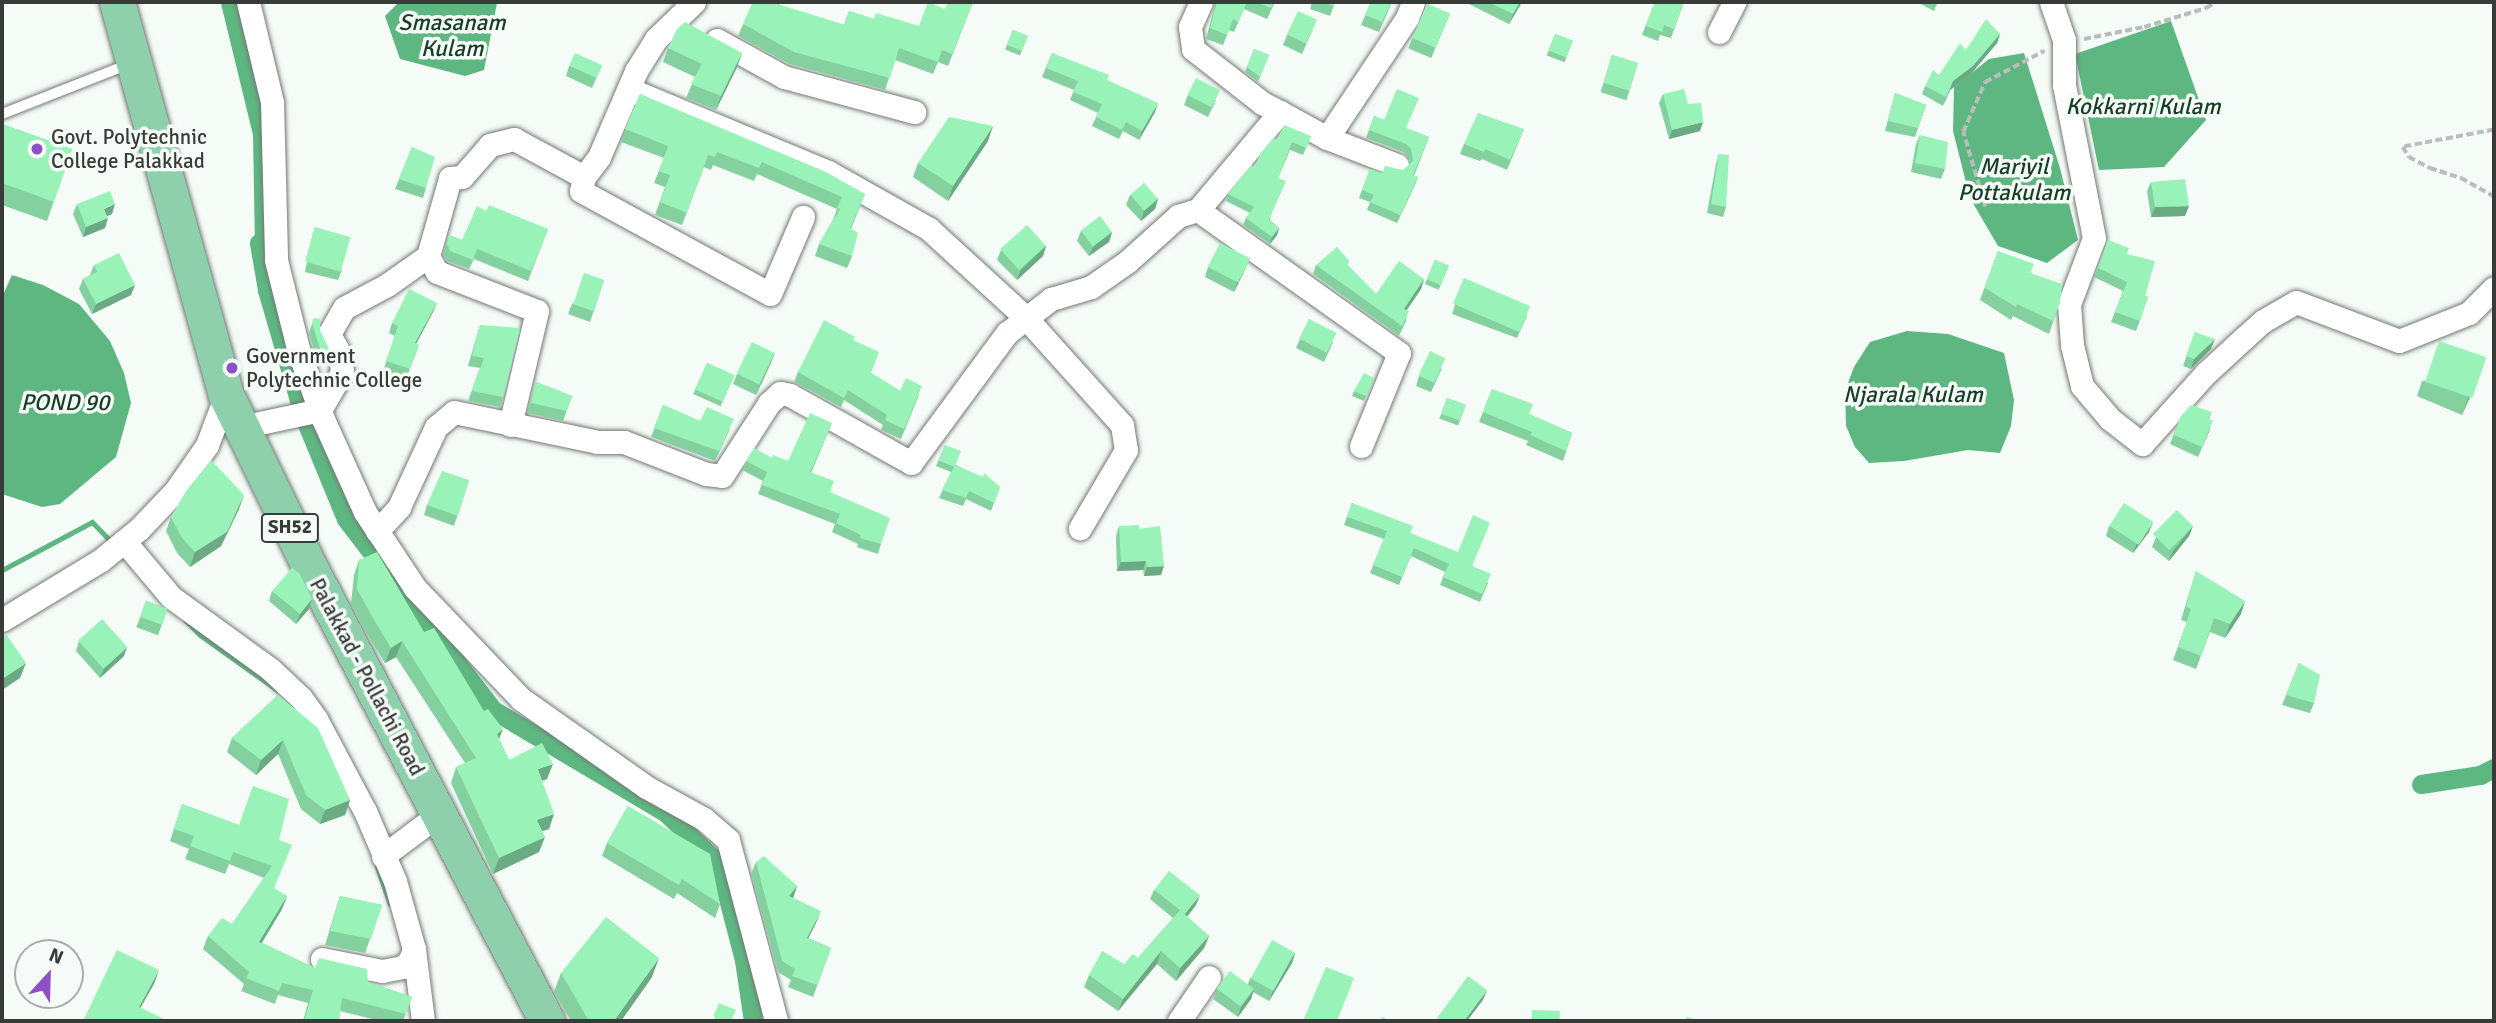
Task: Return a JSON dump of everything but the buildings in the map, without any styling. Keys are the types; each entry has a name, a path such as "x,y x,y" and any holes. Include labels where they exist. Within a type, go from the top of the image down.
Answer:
{"main road":[{"name":"Palakkad - Pollachi Road","path":"117,2 226,395 310,568 547,1021"}],"street":[{"path":"248,2 272,102 276,260 299,352 320,410 365,512 415,588 521,699 646,787 704,819 728,840 776,1021"},
{"path":"694,2 656,39 629,89 598,157 584,177 581,191 770,294 803,217"},
{"path":"1200,2 1190,27 1193,49 1262,103 1327,138 1397,165"},
{"path":"1327,138 1401,28 1413,2"},
{"path":"1719,32 1734,2"},
{"path":"2051,2 2064,40 2064,85 2094,238 2069,304 2072,345 2082,386 2110,419 2142,444 2206,373 2263,321 2296,302 2399,341 2469,313 2494,288"},
{"path":"677,18 784,77 914,112"},
{"path":"629,89 828,172 929,229 1026,318 1122,425 1126,450 1080,528"},
{"path":"377,531 399,507 436,428 454,412 597,442 624,442 706,474 722,476 769,403 780,393 790,395 911,463 1007,333 1051,299 1091,287 1127,262 1178,216 1198,210 1280,113"},
{"path":"241,427 320,410 342,372 340,354 329,334 344,308 387,285 428,256 450,178 462,177 490,145 514,139 584,177"},
{"path":"1198,210 1399,353 1361,446"},
{"path":"428,256 437,272 537,311 510,425"},
{"path":"2,620 101,560 176,490 207,445 226,395"},
{"path":"124,541 171,597 253,655 301,698 365,811 395,881 414,949 424,1021"},
{"path":"383,856 439,814"},
{"path":"322,959 383,971 402,967 410,960 414,949"},
{"path":"1179,1021 1209,977"}],"lane":[{"path":"2,114 134,62"}],"path":[{"path":"1985,207 1963,132 1985,82 2064,40 2118,34 2206,8 2216,2"},
{"path":"2494,130 2403,147 2409,157 2430,168 2462,178 2494,196"}],"water":[{"name":"Smasanam Kulam","path":"399,2 497,3 484,70 465,76 400,59 385,16"},
{"name":"Kokkarni Kulam","path":"2171,21 2206,120 2164,167 2099,170 2075,54"},
{"name":"Mariyil Pottakulam","path":"2024,53 2060,168 2078,240 2047,263 1998,246 1970,198 1953,131 1954,87 1989,59"},
{"name":"POND 90","path":"12,275 43,285 79,304 110,341 124,373 131,403 116,457 60,504 42,507 2,494 2,297"},
{"name":"Njarala Kulam","path":"1907,331 1948,334 2004,353 2014,400 2011,426 2000,453 1968,450 1904,461 1869,463 1855,447 1846,426 1845,391 1854,367 1870,342"}],"waterway":[{"path":"230,2 262,133 264,244 259,243 267,290 304,417 346,519 493,710 665,812 719,864 744,960 753,1021"},
{"path":"2,570 92,522 113,544"},
{"path":"185,620 200,635 277,690"},
{"path":"2421,784 2480,775 2494,768"},
{"path":"377,867 390,904"}],"place":[{"name":"Govt. Polytechnic College Palakkad","path":"37,149"},
{"name":"Government Polytechnic College","path":"232,368"}]}
